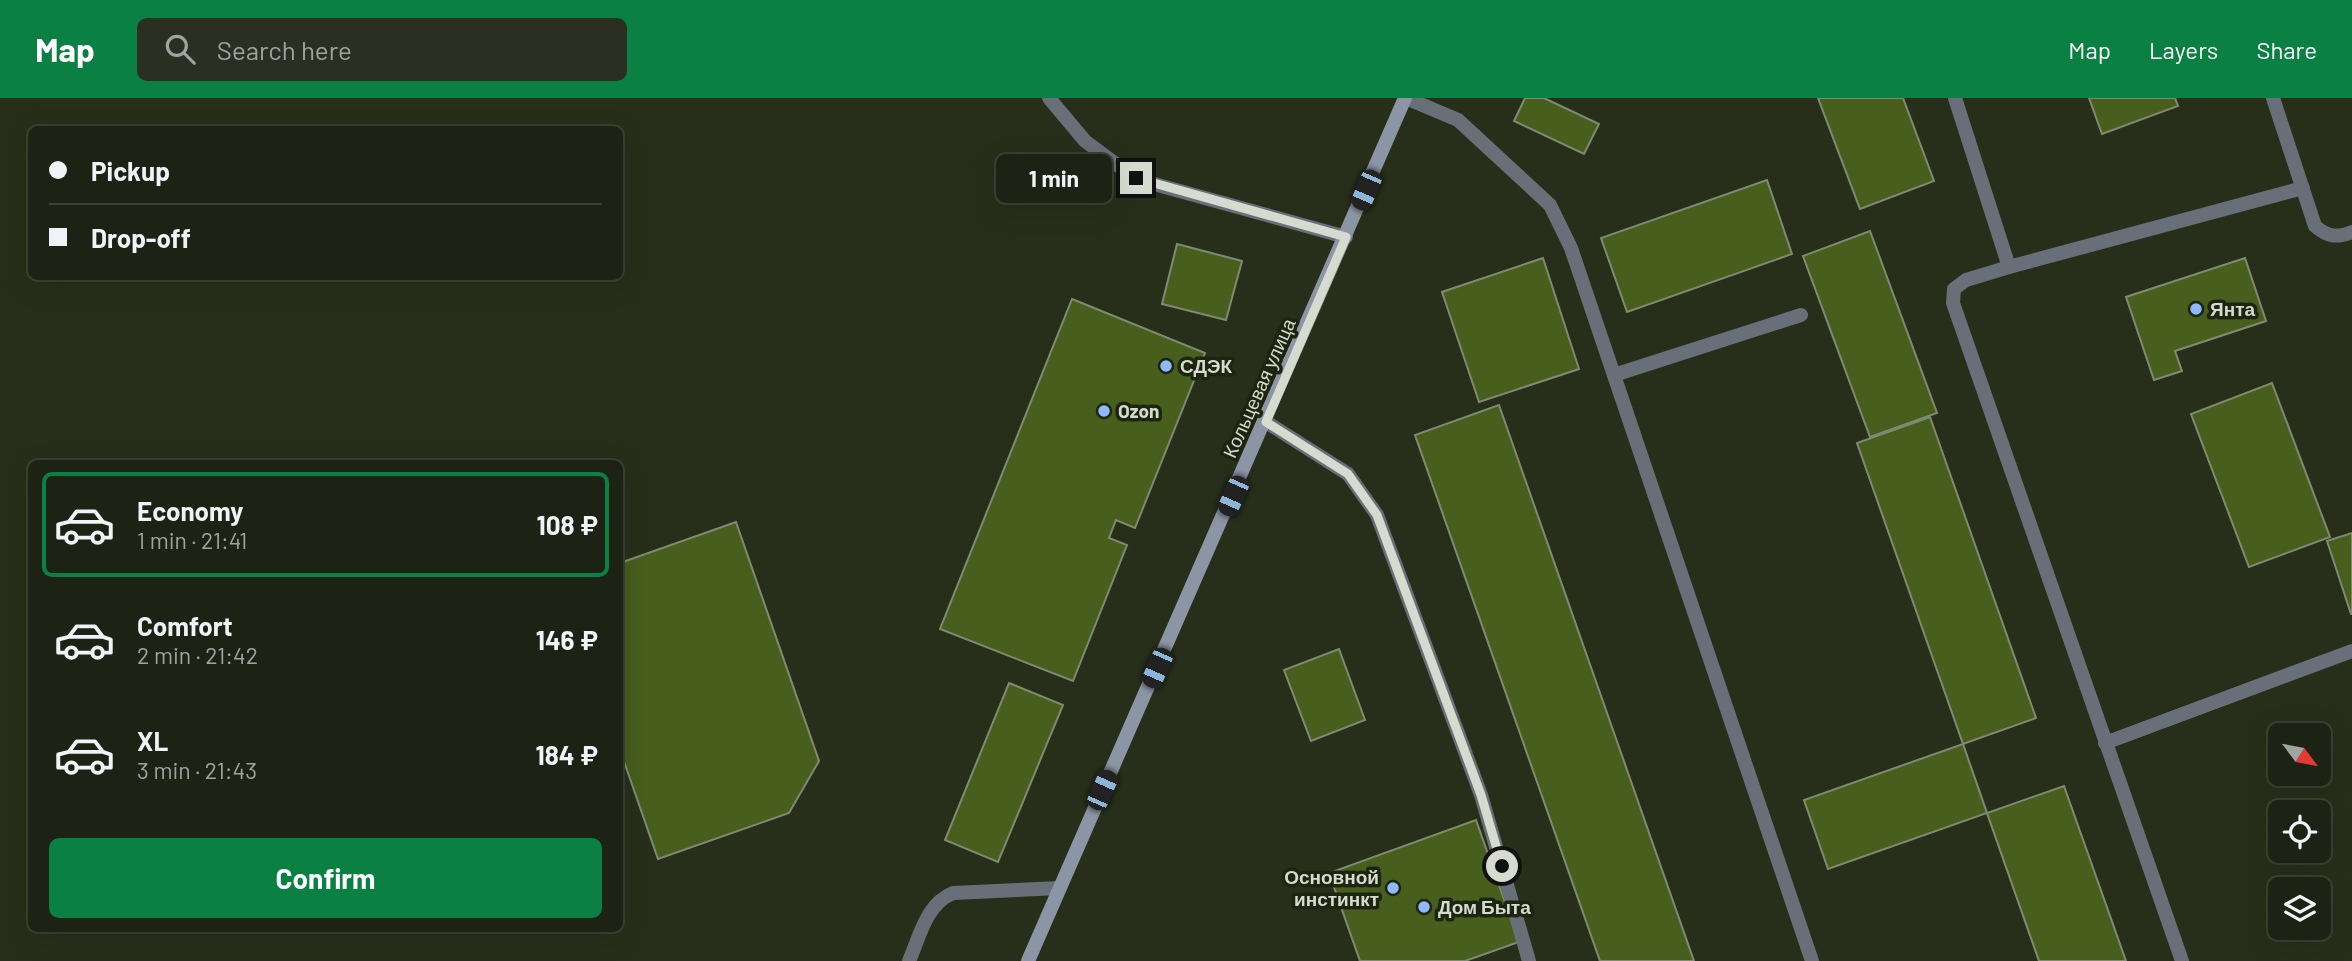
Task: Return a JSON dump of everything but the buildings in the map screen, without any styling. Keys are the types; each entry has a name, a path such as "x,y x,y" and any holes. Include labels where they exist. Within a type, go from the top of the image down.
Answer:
{"street":[{"name":"Кольцевая улица","path":"1028,961 1406,98"}],"lane":[{"path":"1049,98 1085,141 1136,178 1346,237"},
{"path":"1406,98 1458,120 1550,205 1571,248 1812,961"},
{"path":"1955,98 2009,267"},
{"path":"2273,98 2315,226 2324,234 2337,237 2352,232"},
{"path":"2182,961 1953,303 1954,289 1966,280 2009,267 2303,188"},
{"path":"1614,375 1801,315"},
{"path":"1266,422 1348,474 1377,515 1481,795 1529,961"},
{"path":"2105,743 2352,650"},
{"path":"909,961 932,908 940,898 953,893 1059,888"}],"place":[{"name":"Янта","path":"2196,309"},
{"name":"СДЭК","path":"1166,366"},
{"name":"Ozon","path":"1104,411"},
{"name":"Основной инстинкт","path":"1393,888"},
{"name":"Дом Быта","path":"1424,907"}],"route":[{"path":"1136,178 1346,237 1266,422 1348,474 1377,515 1481,795 1502,866"}]}
